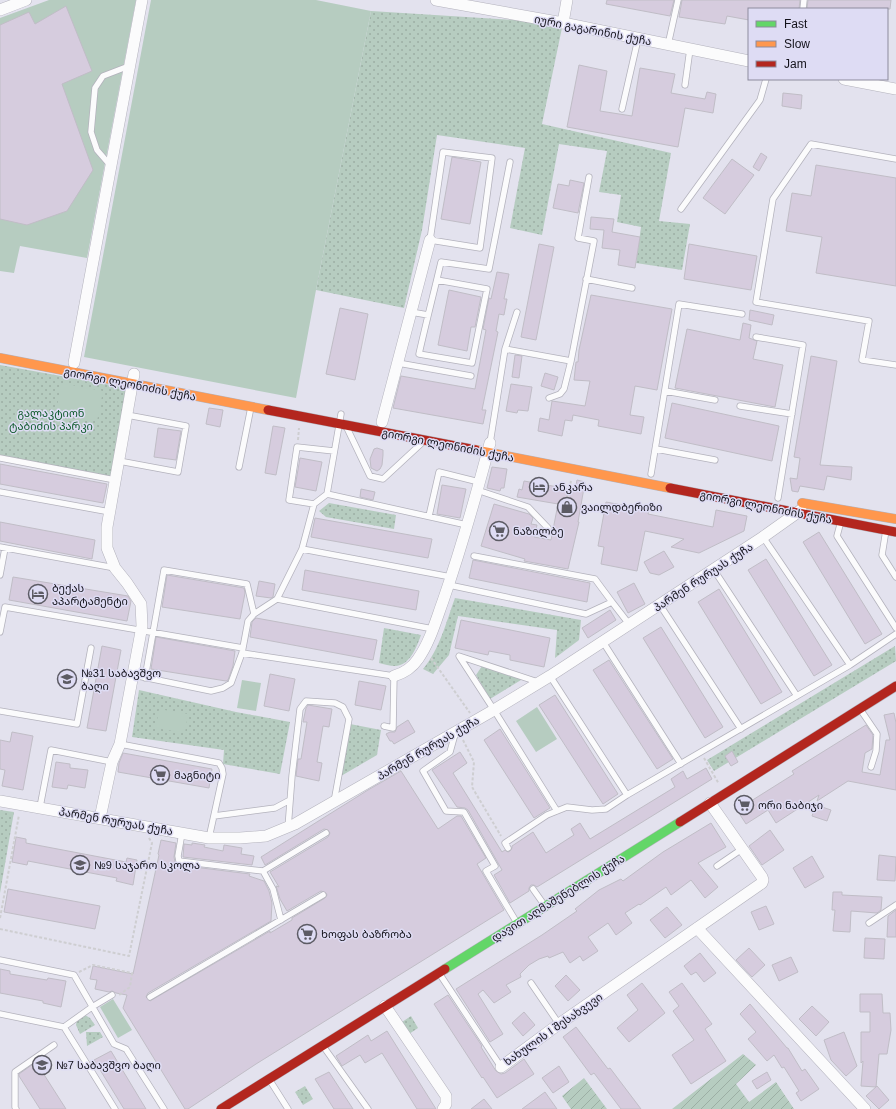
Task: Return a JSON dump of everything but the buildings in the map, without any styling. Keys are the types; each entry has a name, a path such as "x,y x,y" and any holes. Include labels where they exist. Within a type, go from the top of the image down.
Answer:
{"main road":[{"name":"გიორგი ლეონიძის ქუჩა","path":"0,358 133,377 251,407 425,441 488,445 573,470 896,532"},
{"name":"გიორგი ლეონიძის ქუჩა","path":"781,499 896,519"},
{"name":"დავით აღმაშენებლის ქუჩა","path":"227,1107 268,1079 896,686"}],"street":[{"path":"0,10 26,0"},
{"path":"74,363 142,0"},
{"name":"იური გაგარინის ქუჩა","path":"436,0 563,23 748,61"},
{"path":"563,23 567,0"},
{"path":"849,80 896,89"},
{"path":"382,422 430,240"},
{"path":"100,818 112,762 120,744 142,631 141,604 115,568 106,548 107,526 133,377"},
{"path":"394,676 402,674 418,660 425,649 433,630 450,581 478,486 488,445"},
{"name":"პარმენ რურუას ქუჩა","path":"0,801 209,838 266,836 288,828 494,710 550,676 714,570 810,505"},
{"name":"ხახულის I შესახვევი","path":"501,1066 762,883 762,877 710,803"},
{"path":"697,928 865,1109"},
{"path":"386,1006 446,1096 446,1104 444,1109"}],"lane":[{"path":"668,45 678,0"},
{"path":"622,109 638,39"},
{"path":"685,85 690,49"},
{"path":"111,165 97,150 91,132 95,88 103,76 130,66"},
{"path":"681,209 760,100 766,80"},
{"path":"896,159 811,144 773,199 756,302 870,321 862,360 896,365"},
{"path":"443,152 492,158 480,248 430,240 443,152"},
{"path":"436,280 486,289 472,363 419,354 436,280 441,262 489,269 510,162"},
{"path":"549,398 560,394 564,388 571,361 594,241 578,238 589,177"},
{"path":"586,279 632,288"},
{"path":"651,474 679,304 742,314"},
{"path":"411,312 428,315"},
{"path":"488,445 505,349 517,312"},
{"path":"756,337 803,345 781,499"},
{"path":"505,349 571,361"},
{"path":"398,363 471,376"},
{"path":"665,391 715,400"},
{"path":"740,406 792,414"},
{"path":"239,467 251,407"},
{"path":"133,675 211,691 222,688 231,683 242,651 248,621 254,614 278,599 302,549 314,504 327,494 334,451 342,425 341,414"},
{"path":"118,461 178,472 186,426 127,415"},
{"path":"342,425 370,476 383,479 425,441"},
{"path":"314,504 289,500 296,447 334,451"},
{"path":"656,449 715,460"},
{"path":"0,458 115,480"},
{"path":"429,516 439,472 478,486 528,507 548,528"},
{"path":"0,492 110,512"},
{"path":"327,494 466,525"},
{"path":"841,521 837,536 896,628"},
{"path":"886,530 882,555 896,577"},
{"path":"763,537 850,665"},
{"path":"0,575 2,548 115,568"},
{"path":"302,549 450,581 586,614 612,602"},
{"path":"474,556 595,579 629,624"},
{"path":"145,678 164,570 246,584 254,614"},
{"path":"714,570 797,696"},
{"path":"278,599 433,630"},
{"path":"0,632 2,605 242,651 377,675 394,676 393,728 384,726"},
{"path":"660,605 741,729"},
{"path":"508,848 505,842 547,815 567,807 606,810 700,752 850,665 896,634"},
{"path":"603,642 681,764"},
{"path":"0,711 78,724 91,648"},
{"path":"539,682 458,656 494,710 557,811"},
{"path":"550,676 627,796"},
{"path":"288,828 300,709 306,701 335,703 343,707 349,720 334,802"},
{"path":"860,709 877,734 876,751 871,767"},
{"path":"457,731 450,752 423,771 446,811 464,812 495,866 486,871 517,924"},
{"path":"120,744 219,763 222,768 222,774 209,838"},
{"path":"40,807 51,750 112,762"},
{"path":"214,816 275,808 290,800"},
{"path":"182,833 178,856 179,861 263,871 326,833"},
{"path":"717,866 742,848"},
{"path":"263,871 273,889 281,920"},
{"path":"534,889 545,906"},
{"path":"150,997 323,895"},
{"path":"868,923 896,905"},
{"path":"0,960 74,975 114,1044 126,1049 164,1109"},
{"name":"ხახულის I შესახვევი","path":"438,973 501,1066"},
{"path":"531,983 559,1024"},
{"path":"64,1028 92,1007 112,995"},
{"path":"0,1014 64,1028 115,1109"},
{"path":"16,1109 15,1072 54,1045"},
{"path":"322,1046 368,1109"},
{"path":"268,1079 288,1109"}],"path":[{"path":"296,447 301,417"},
{"path":"567,498 573,470"},
{"path":"425,649 476,720"},
{"path":"457,731 474,762 472,787 505,842"},
{"path":"700,752 725,793"},
{"path":"0,918 20,814"},
{"path":"0,929 129,956 152,843 148,837"},
{"path":"74,975 93,965 132,973 130,987 121,995 112,995"}],"green space":[{"path":"49,0 136,0 87,258 20,246 14,273 0,271 0,18"},
{"path":"151,0 316,0 371,11 296,398 84,357"},
{"path":"371,11 563,23 542,124 671,153 659,221 690,224 682,270 636,263 641,227 617,222 621,195 599,192 607,151 559,144 542,235 510,228 525,148 437,135 422,230 404,308 316,290"},
{"name":"გალაკტიონ ტაბიძის პარკი","path":"0,365 128,388 113,477 0,456"},
{"path":"61,383 103,391 97,421 56,413"},
{"path":"329,503 396,515 394,529 326,517 319,511"},
{"path":"455,598 581,620 579,640 555,658 557,630 458,616 449,655 433,674 423,669 434,653"},
{"path":"384,628 421,635 412,655 405,663 393,666 379,663"},
{"path":"895,646 896,661 714,771 707,760"},
{"path":"482,666 520,678 521,680 490,699 476,675"},
{"path":"242,680 261,683 256,711 237,708"},
{"path":"139,690 236,712 290,722 280,774 223,764 224,750 132,737"},
{"path":"537,707 557,739 536,752 516,721"},
{"path":"159,709 188,714 185,733 156,728"},
{"path":"350,724 381,730 377,755 341,776"},
{"path":"0,810 14,812 0,893"},
{"path":"113,999 132,1030 118,1038 100,1007"},
{"path":"85,1015 90,1018 95,1025 80,1034 76,1025 77,1019"},
{"path":"411,1016 418,1028 409,1034 402,1022"},
{"path":"86,1032 100,1032 103,1037 87,1046"},
{"path":"743,1054 756,1065 736,1084 749,1102 776,1082 794,1109 672,1109"},
{"path":"584,1078 607,1109 571,1109 562,1096"},
{"path":"305,1086 313,1099 303,1105 295,1092"}],"traffic: fast":[{"path":"445,969 680,822"}],"traffic: slow":[{"path":"0,358 268,410"},
{"path":"476,450 670,488"},
{"path":"802,503 896,519"}],"traffic: jam":[{"path":"268,410 476,450"},
{"path":"670,488 896,532"},
{"path":"680,822 896,686"},
{"path":"221,1109 445,969"}],"place":[{"name":"ანკარა","path":"539,487"},
{"name":"ვაილდბერიზი","path":"567,507"},
{"name":"ნაზილბე","path":"499,531"},
{"name":"ბექას აპარტამენტი","path":"38,594"},
{"name":"№31 საბავშვო ბაღი","path":"67,679"},
{"name":"მაგნიტი","path":"160,775"},
{"name":"ორი ნაბიჯი","path":"744,805"},
{"name":"№9 საჯარო სკოლა","path":"80,865"},
{"name":"Ხოფას Ბაზრობა","path":"307,934"},
{"name":"№7 საბავშვო ბაღი","path":"42,1065"}]}
